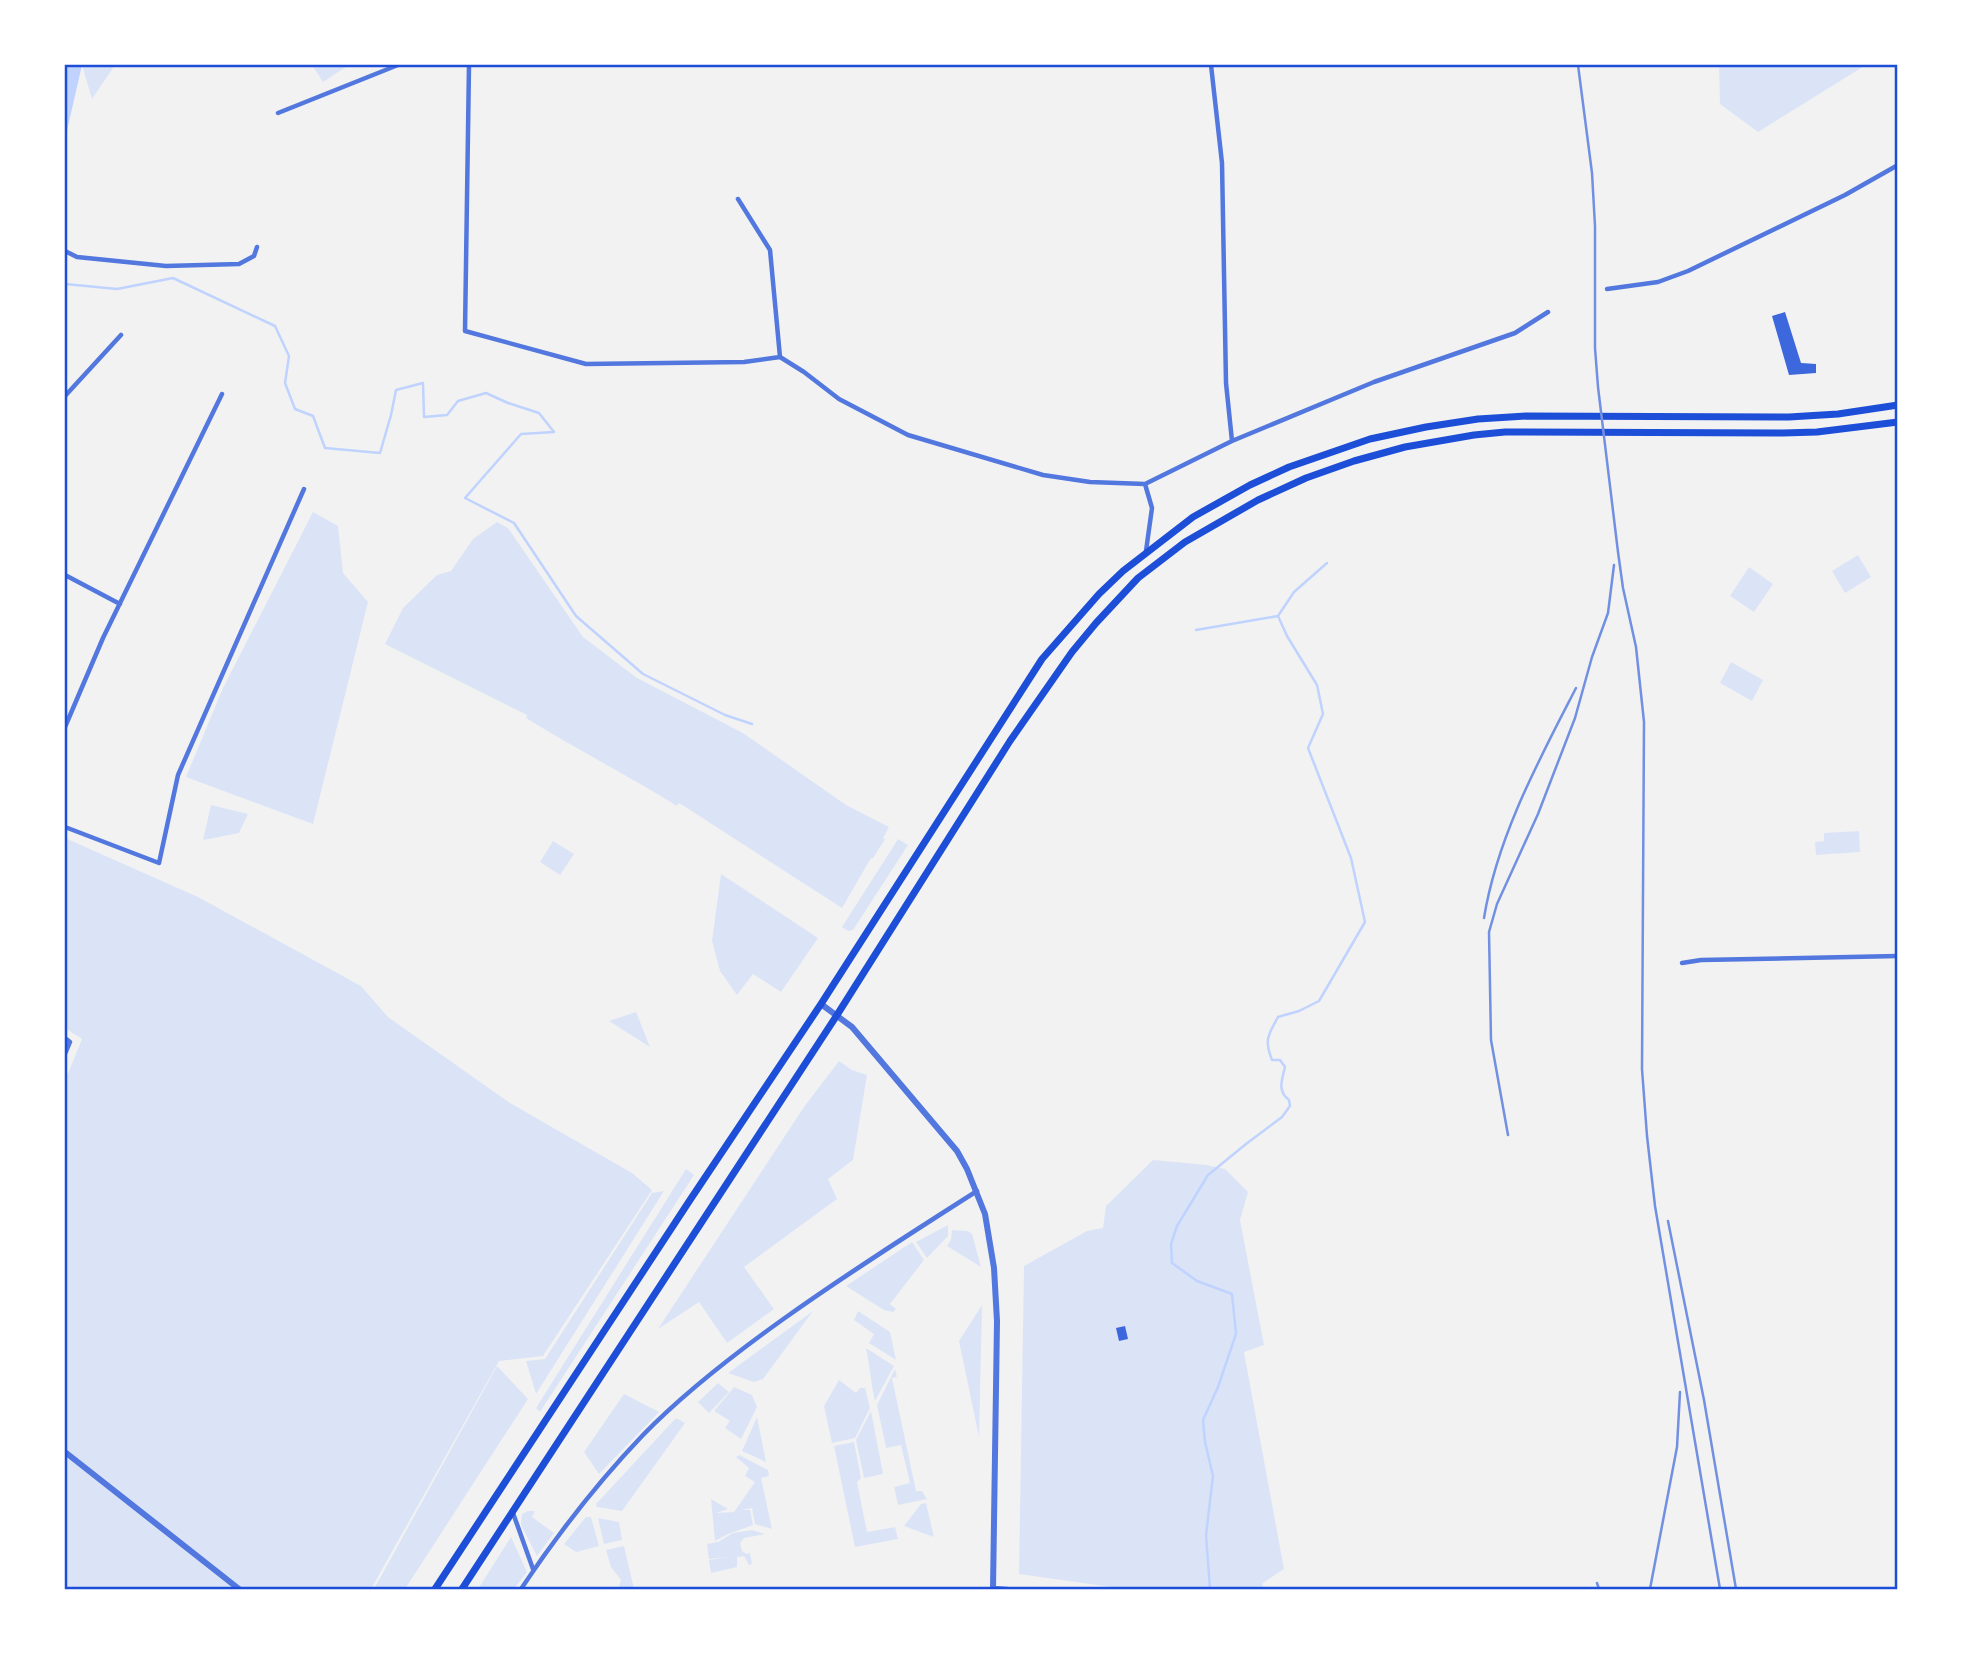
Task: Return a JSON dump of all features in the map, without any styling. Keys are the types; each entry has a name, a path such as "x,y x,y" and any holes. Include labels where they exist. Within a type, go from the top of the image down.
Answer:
{"main road":[{"path":"435,1589 821,1004 1042,659 1098,594 1146,552 1199,513 1289,467 1370,439 1426,427 1478,419 1525,416 1798,417 1898,405"},
{"path":"462,1589 837,1015 1010,741 1072,652 1138,578 1185,542 1238,511 1306,478 1354,461 1416,445 1505,432 1817,432 1898,422"}],"street":[{"path":"278,113 398,65"},
{"path":"469,65 465,331 586,364 744,362 780,357 839,398 908,435 1043,475 1090,482 1145,484 1232,442 1374,382 1515,333 1548,313"},
{"path":"1211,65 1222,163 1226,383 1232,442"},
{"path":"1607,289 1658,282 1688,271 1835,200 1898,165"},
{"path":"738,199 770,250 780,357"},
{"path":"65,251 77,257 166,266 239,264 254,256 257,247"},
{"path":"65,396 121,335"},
{"path":"65,727 120,604 222,394"},
{"path":"1145,484 1152,508 1146,552"},
{"path":"65,827 159,863 178,775 304,489"},
{"path":"65,575 120,604"},
{"path":"1682,963 1701,960 1898,956"},
{"path":"821,1004 852,1027 957,1151 985,1214 993,1258 997,1321 993,1589 1007,1589"},
{"path":"65,1038 70,1042 65,1054"},
{"path":"521,1589 577,1510 642,1436 710,1373 843,1277 977,1191"},
{"path":"65,1452 239,1589"},
{"path":"513,1513 534,1570"}],"shaded area":[{"path":"82,65 115,65 92,99"},
{"path":"312,65 349,65 323,82"},
{"path":"1719,65 1866,65 1758,132 1720,104"},
{"path":"313,512 338,526 343,573 368,602 313,824 186,777 223,688"},
{"path":"497,522 508,528 583,637 637,678 743,733 846,805 889,827 883,838 885,839 842,908 679,803 677,806 639,784 526,718 527,715 385,644 403,608 437,575 451,571 473,539"},
{"path":"1858,555 1871,577 1845,593 1832,571"},
{"path":"1749,567 1773,584 1754,612 1730,596"},
{"path":"1731,662 1763,680 1752,701 1720,683"},
{"path":"211,805 248,814 239,833 203,840"},
{"path":"1859,831 1860,852 1816,855 1815,842 1824,841 1824,833"},
{"path":"65,838 198,897 361,986 388,1017 510,1103 632,1173 652,1190 543,1356 499,1361 371,1589 65,1589 65,1081 82,1039 65,1028"},
{"path":"898,839 908,845 853,930 848,931 842,927"},
{"path":"553,841 574,854 560,875 540,862"},
{"path":"721,874 818,938 781,992 753,974 737,995 720,971 712,941"},
{"path":"636,1012 650,1047 609,1021"},
{"path":"839,1061 852,1070 867,1075 853,1160 828,1179 837,1199 744,1267 774,1309 727,1343 699,1302 658,1329 804,1107"},
{"path":"1153,1160 1225,1169 1248,1192 1240,1220 1264,1345 1244,1352 1284,1569 1263,1583 1262,1589 1125,1589 1019,1574 1024,1266 1087,1231 1103,1228 1106,1206"},
{"path":"686,1169 694,1175 540,1412 536,1408"},
{"path":"664,1191 536,1394 526,1361 545,1359 652,1193"},
{"path":"948,1225 948,1236 927,1258 916,1242"},
{"path":"952,1230 968,1231 972,1234 981,1267 947,1246"},
{"path":"912,1242 924,1260 890,1304 896,1309 893,1312 884,1310 846,1286"},
{"path":"982,1305 979,1437 959,1341"},
{"path":"813,1311 763,1379 754,1382 728,1373"},
{"path":"858,1311 890,1332 896,1360 869,1343 874,1334 854,1320"},
{"path":"866,1348 894,1366 875,1401 872,1388"},
{"path":"497,1366 528,1399 405,1589 374,1589"},
{"path":"895,1369 897,1377 892,1378 916,1491 922,1491 927,1499 898,1505 894,1487 910,1483 901,1445 886,1448 877,1405"},
{"path":"839,1380 856,1393 860,1388 865,1388 870,1408 855,1438 832,1443 824,1406"},
{"path":"718,1383 729,1392 709,1413 698,1402"},
{"path":"734,1387 752,1395 757,1407 741,1439 725,1428 730,1421 714,1411"},
{"path":"624,1394 659,1412 599,1474 584,1452"},
{"path":"871,1411 883,1474 864,1478 856,1440"},
{"path":"757,1417 766,1462 742,1451"},
{"path":"676,1418 685,1423 622,1511 597,1507 596,1504"},
{"path":"854,1442 861,1478 857,1482 867,1532 895,1527 898,1539 855,1547 834,1446"},
{"path":"739,1455 768,1470 769,1476 761,1478 772,1529 755,1524 752,1508 741,1510 750,1510 753,1525 715,1541 711,1499 728,1509 716,1513 734,1512 755,1482 745,1476 749,1468 736,1457"},
{"path":"926,1503 934,1537 904,1526 921,1504"},
{"path":"535,1511 532,1517 554,1533 537,1556 521,1525 522,1514"},
{"path":"586,1517 591,1517 599,1546 576,1552 564,1544"},
{"path":"598,1518 619,1522 622,1540 604,1544"},
{"path":"752,1530 765,1534 744,1538 740,1543 742,1551 750,1553 752,1564 749,1565 744,1556 737,1557 737,1567 711,1573 709,1560 730,1557 709,1559 707,1544 718,1542 733,1533"},
{"path":"511,1537 527,1572 514,1589 478,1589"},
{"path":"624,1546 634,1589 618,1589 621,1580 611,1567 606,1550"}],"water":[{"path":"65,65 82,65 65,139"}],"building":[{"path":"1785,312 1801,363 1816,364 1816,373 1789,375 1772,316"},
{"path":"1125,1326 1128,1339 1119,1341 1116,1328"}],"waterway":[{"path":"65,284 117,289 173,278 275,326 289,356 285,383 295,409 313,416 325,448 380,453 396,390 423,383 424,417 447,415 458,401 486,393 539,413 554,432 521,434 465,498 514,523 576,616 643,674 725,715 752,724"},
{"path":"1278,616 1294,592 1327,563"},
{"path":"1196,630 1278,616 1317,685 1323,714 1308,748 1351,858 1365,922 1319,1001 1278,1017 1270,1033 1268,1047 1272,1060 1280,1060 1285,1067 1282,1089 1290,1106 1282,1117 1208,1175 1177,1226 1171,1244 1172,1263 1197,1281 1232,1294 1236,1334 1218,1387 1203,1420 1213,1476 1206,1535 1210,1589"}],"railway":[{"path":"1578,65 1592,173 1598,387 1618,552 1636,647 1644,722 1642,1069 1647,1136 1655,1206 1720,1589"},
{"path":"1508,1135 1491,1040 1489,932 1497,904 1538,814 1575,718 1608,613 1614,565"},
{"path":"1484,918 1490,888 1509,829 1534,771 1576,688"},
{"path":"1668,1221 1704,1400 1736,1589"},
{"path":"1650,1589 1677,1447 1680,1392"},
{"path":"1597,1583 1599,1589"}]}
